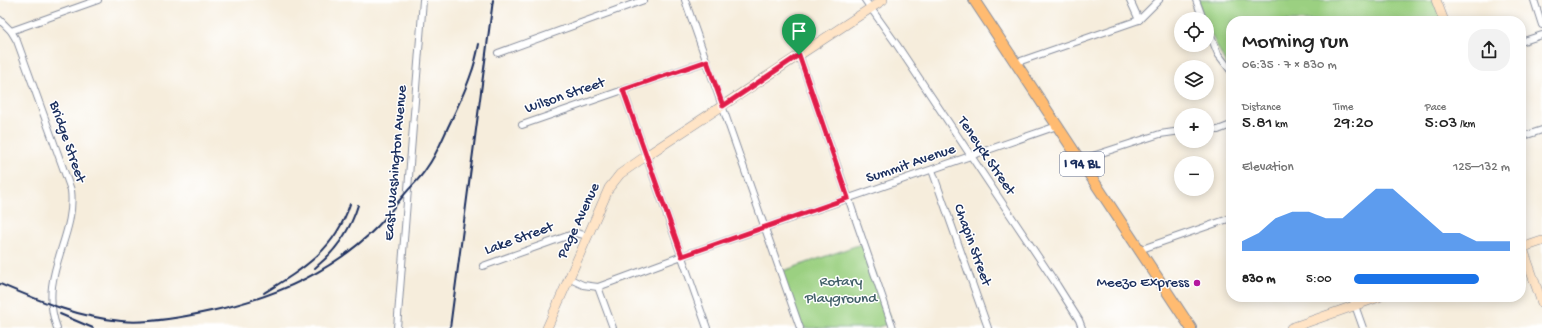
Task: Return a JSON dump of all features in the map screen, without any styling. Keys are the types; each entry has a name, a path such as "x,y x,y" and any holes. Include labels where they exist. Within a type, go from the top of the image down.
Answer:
{"main road":[{"name":"I 94 BL","path":"974,0 1191,328"}],"street":[{"path":"11,31 98,0"},
{"name":"East Washington Avenue","path":"397,328 423,0"},
{"path":"498,53 644,0"},
{"path":"685,0 800,328"},
{"name":"Page Avenue","path":"547,328 568,278 612,183 620,174 799,55 868,4 883,0"},
{"path":"1130,0 1139,20"},
{"path":"1015,63 1139,20 1146,15 1160,0"},
{"path":"1196,0 1201,12"},
{"path":"1436,0 1442,16"},
{"path":"1534,0 1542,25"},
{"name":"Teneyck Street","path":"868,4 897,45 1057,286 1079,320 1082,328"},
{"name":"Bridge Street","path":"0,20 11,31 17,41 71,190 71,212 55,267 52,286 52,310 57,328"},
{"path":"1526,40 1542,35"},
{"path":"1214,44 1218,54 1226,64"},
{"path":"799,55 893,328"},
{"name":"Wilson Street","path":"522,125 707,61"},
{"path":"623,90 707,328"},
{"name":"Summit Avenue","path":"598,287 682,256 1057,126"},
{"path":"1214,130 1226,128"},
{"path":"1526,135 1542,130"},
{"path":"1080,160 1160,134 1174,132"},
{"name":"Chapin Street","path":"932,170 988,328"},
{"path":"1140,250 1226,220"},
{"name":"Lake Street","path":"483,266 576,233 588,236"},
{"path":"1526,245 1542,241"},
{"path":"1526,257 1542,303"},
{"path":"568,278 583,285 598,287 613,328"},
{"path":"1291,328 1352,302"},
{"path":"1354,302 1363,328"}],"green space":[{"path":"1197,0 1436,0 1442,16 1226,16 1226,64 1214,40 1214,12 1201,12"},
{"name":"Rotary Playground","path":"864,243 891,323 875,328 800,328 780,272"}],"railway":[{"path":"450,328 493,0"},
{"path":"0,284 44,302 89,316 121,321 143,322 178,318 234,306 279,291 300,281 342,257 360,242 381,222 424,173 436,153 464,94 474,66 479,44"},
{"path":"264,293 316,257 336,234 344,220 350,204"},
{"path":"315,268 329,255 341,240 351,223 358,205"},
{"path":"60,314 93,328"}],"place":[{"name":"Meezo Express","path":"1197,283"}],"route":[{"path":"799,55 848,198 682,256 623,90 707,61 723,106 799,55"}]}
